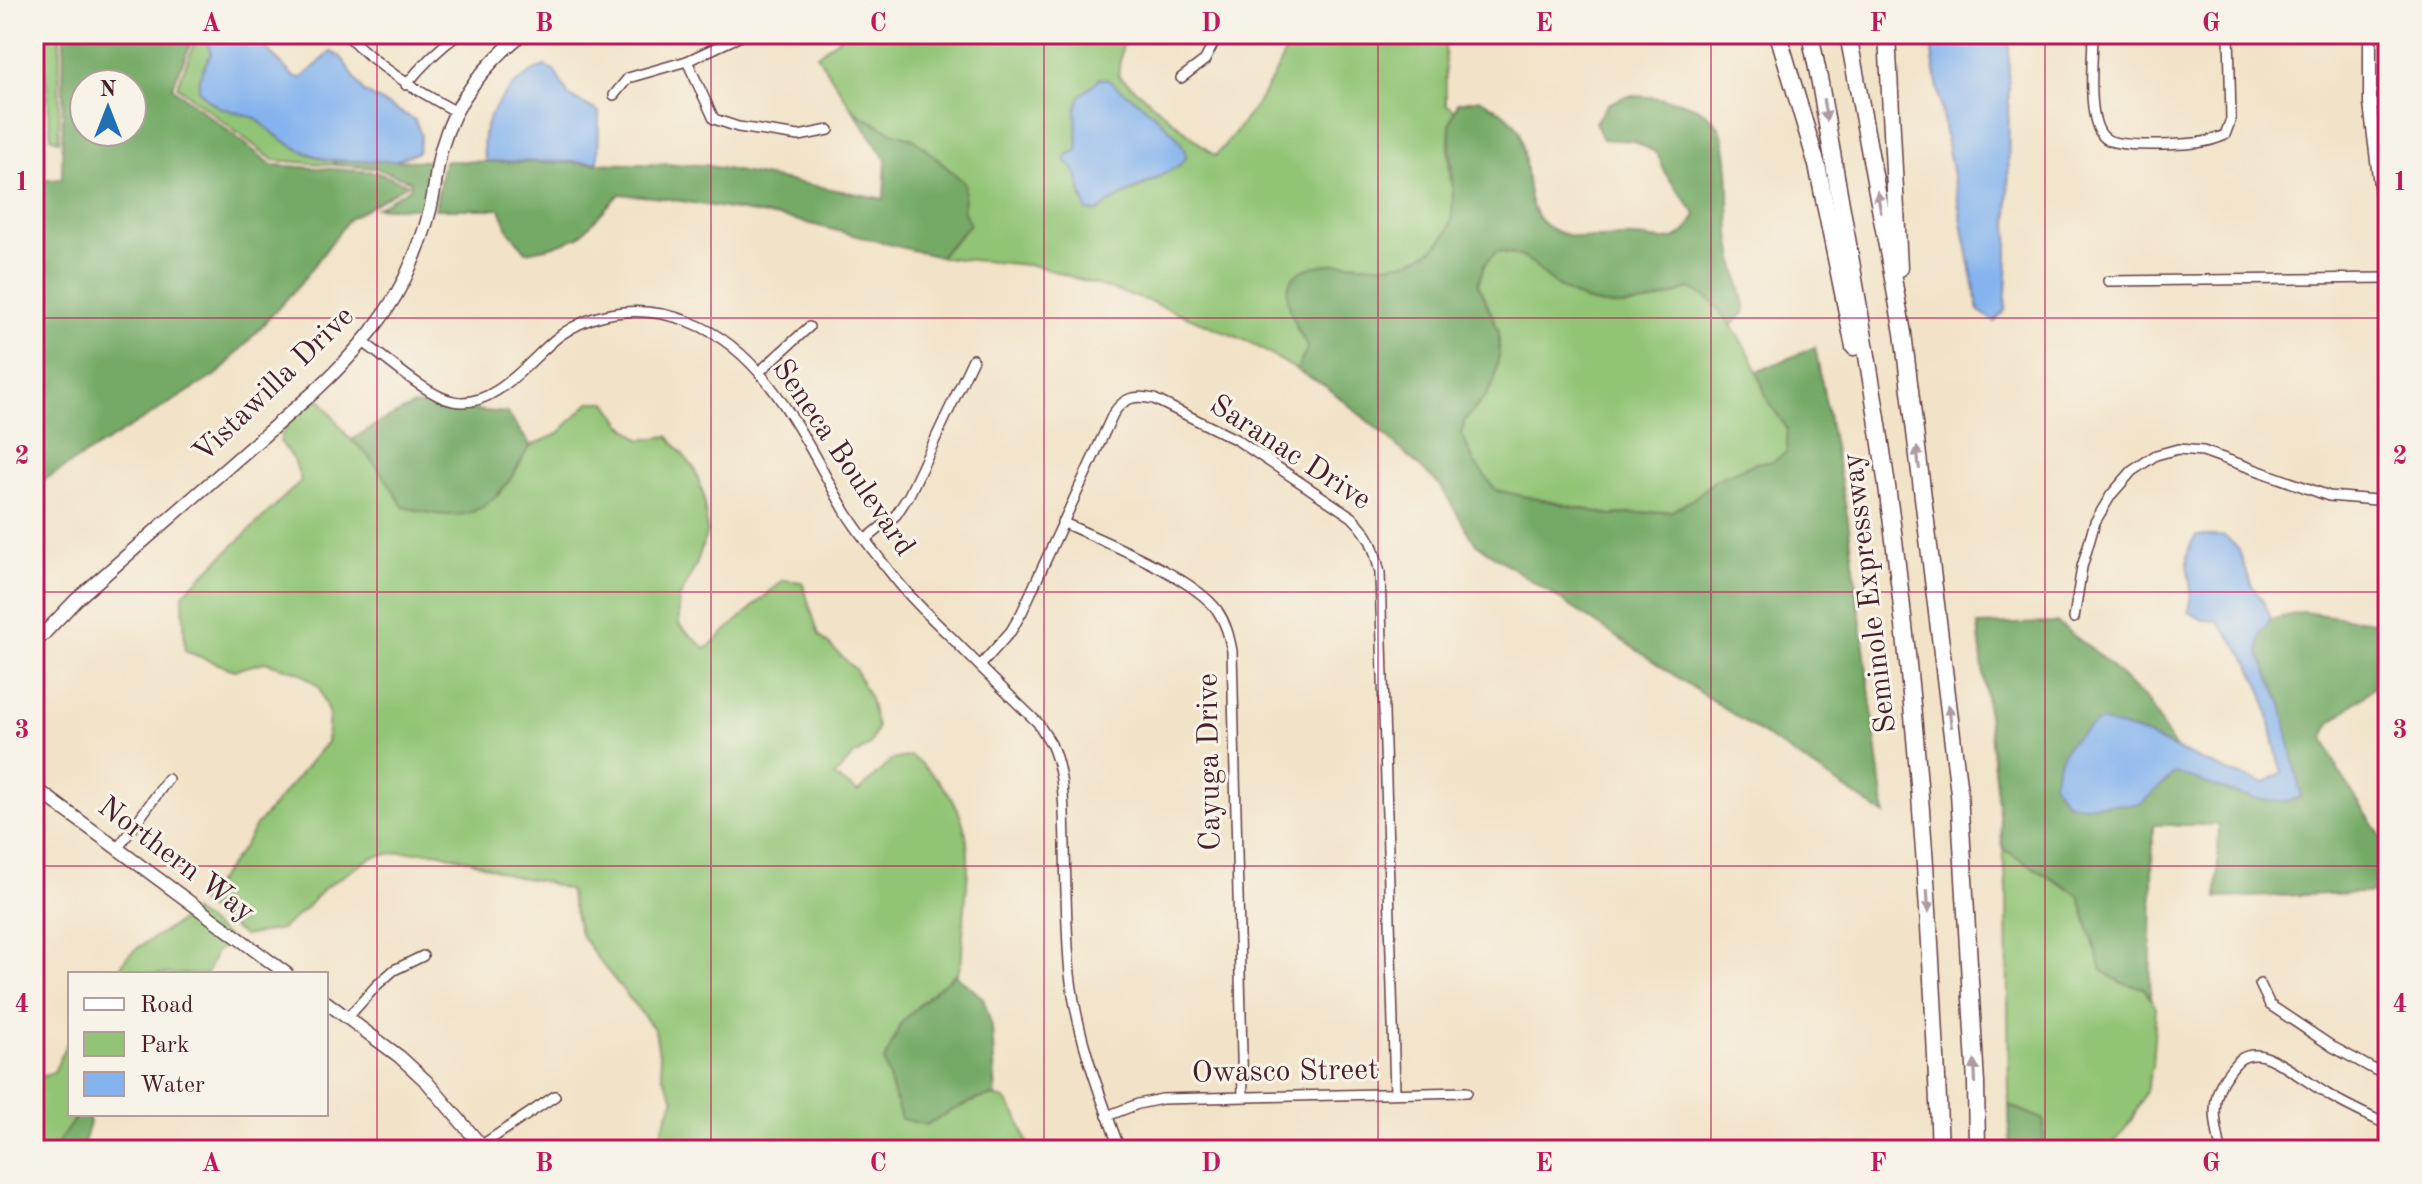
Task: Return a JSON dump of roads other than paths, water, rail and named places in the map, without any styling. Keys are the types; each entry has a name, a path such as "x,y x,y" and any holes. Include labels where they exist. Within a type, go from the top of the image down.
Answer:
{"highway":[{"path":"1778,34 1802,109 1826,207 1861,386 1888,560 1900,592"},
{"name":"Seminole Expressway","path":"1810,34 1883,457 1900,592 1919,767 1940,1150"},
{"path":"1848,34 1903,333 1959,793 1977,1150"},
{"path":"1887,34 1903,333"}],"street":[{"path":"346,34 368,57 406,85 455,111"},
{"path":"406,85 422,65 459,34"},
{"name":"Vistawilla Drive","path":"34,644 76,600 314,392 363,342 393,301 412,264 428,220 441,149 455,111 478,76 522,34"},
{"path":"614,95 628,78 687,61 745,34"},
{"path":"1181,78 1205,60 1218,34"},
{"path":"2093,34 2095,124 2105,139 2150,145 2210,142 2225,135 2231,119 2229,34"},
{"path":"2369,34 2370,104 2388,249"},
{"path":"687,61 714,119 738,127 799,136 829,130"},
{"path":"2370,104 2388,104"},
{"path":"2108,281 2388,278"},
{"name":"Seneca Boulevard","path":"363,342 430,391 454,402 476,400 494,392 580,323 633,310 658,312 713,331 759,372 777,395 850,518 896,580 1038,723 1051,743 1063,796 1070,976 1087,1059 1120,1150"},
{"path":"759,372 809,327"},
{"path":"865,540 896,515 909,495 973,359"},
{"name":"Saranac Drive","path":"980,666 1011,631 1022,612 1113,414 1129,397 1154,399 1237,440 1352,517 1367,532 1380,573 1395,1093"},
{"path":"2074,618 2082,567 2095,522 2111,495 2140,464 2156,455 2178,449 2203,451 2329,496 2388,501"},
{"name":"Cayuga Drive","path":"1062,522 1188,584 1216,609 1229,636 1232,651 1243,1096"},
{"path":"118,848 168,779"},
{"name":"Northern Way","path":"34,787 284,972"},
{"path":"348,1017 394,970 423,956"},
{"path":"2260,984 2270,1005 2333,1047 2388,1077"},
{"path":"328,1003 400,1057 427,1082 484,1148 555,1096"},
{"path":"2221,1150 2214,1102 2218,1088 2240,1058 2248,1055 2265,1055 2329,1095 2388,1125"},
{"name":"Owasco Street","path":"1107,1116 1162,1099 1467,1092"}],"water":[{"path":"204,34 252,34 294,77 302,78 331,52 341,57 364,92 415,120 421,135 418,152 394,161 326,160 281,139 255,118 219,107 199,90 199,78 211,53"},
{"path":"1929,34 2009,34 2008,256 2005,310 1995,322 1979,311"},
{"path":"545,66 555,72 569,96 599,112 598,162 486,161 483,146 485,132 498,104 519,81"},
{"path":"1100,78 1108,80 1167,126 1177,137 1186,158 1177,167 1097,212 1087,211 1078,178 1066,161 1067,155 1078,150 1076,111 1080,96"},
{"path":"2196,536 2224,536 2238,548 2251,584 2271,618 2260,634 2259,654 2282,704 2301,797 2288,801 2255,799 2174,773 2141,804 2077,805 2066,802 2053,782 2063,752 2081,733 2100,721 2136,731 2228,772 2264,783 2282,772 2266,704 2252,671 2217,621 2203,620 2189,612 2191,595 2187,557"},
{"path":"1489,1143 1870,1144 1871,1150 1490,1150"}]}
